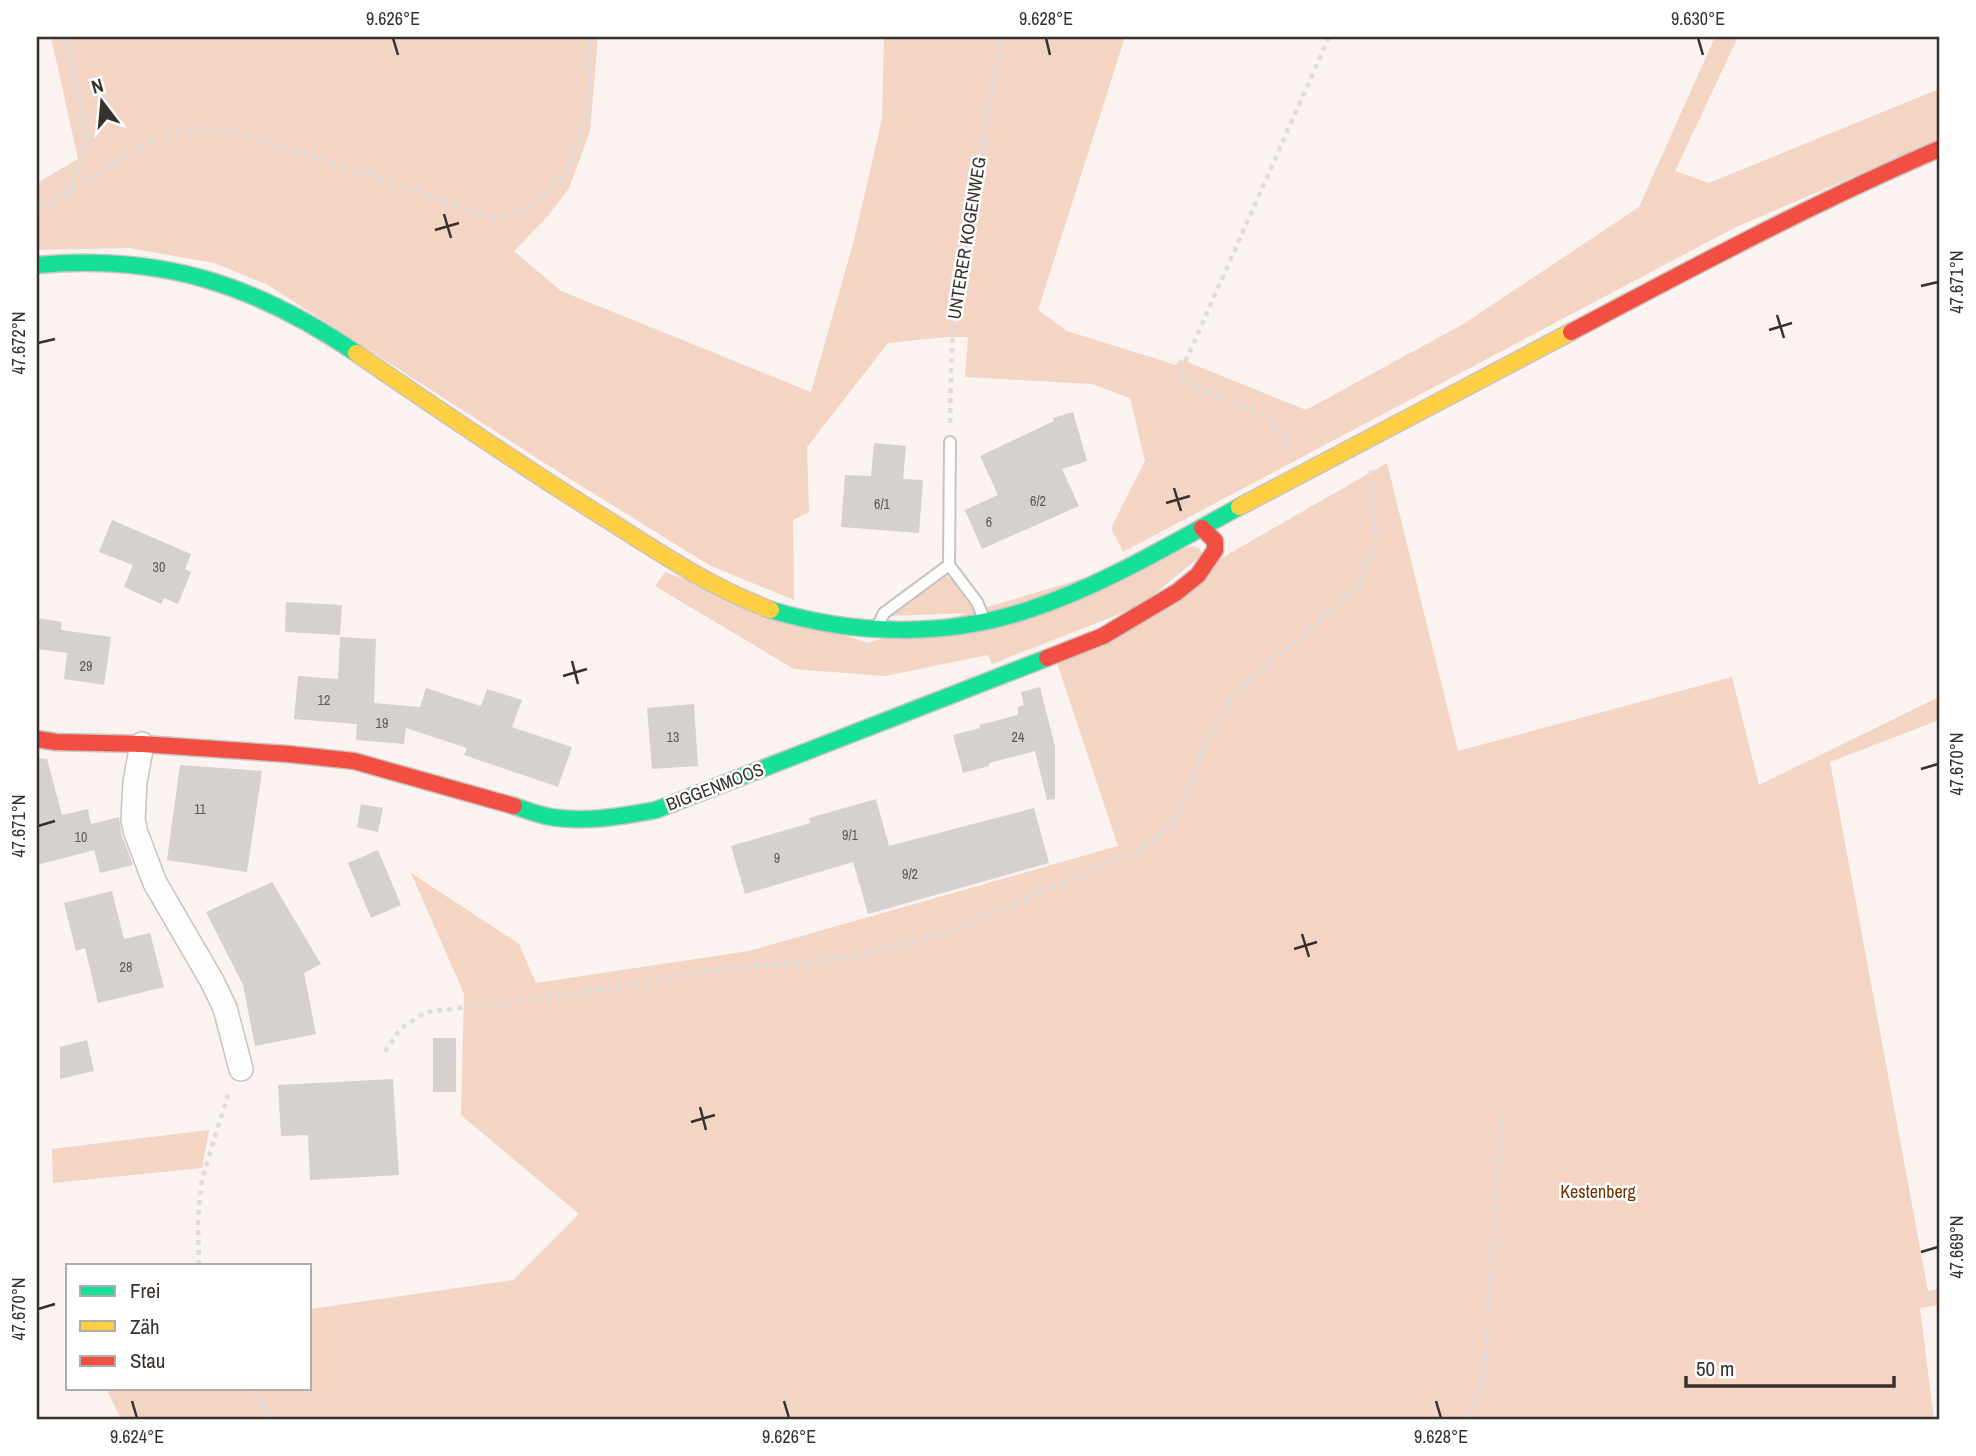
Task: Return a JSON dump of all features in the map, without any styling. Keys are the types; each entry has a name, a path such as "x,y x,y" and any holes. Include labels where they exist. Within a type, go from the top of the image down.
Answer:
{"main road":[{"path":"37,265 123,263 187,273 257,297 293,314 585,506 704,580 770,610 812,621 875,630 925,630 985,622 1016,614 1063,597 1115,573 1760,233 1939,149"},
{"name":"BIGGENMOOS","path":"37,739 288,754 354,761 552,817 622,816 656,810 1103,636 1177,592 1198,575 1215,550 1215,541 1202,528"}],"street":[{"path":"142,744 135,782 133,820 136,834 155,883 225,1008 241,1069"}],"lane":[{"path":"950,442 949,565 977,602 985,622"},
{"path":"875,630 884,613 949,565"}],"path":[{"path":"63,193 79,164 88,137 65,37"},
{"path":"37,209 156,138 179,131 206,128 236,134 375,175 495,219 513,215 543,197 568,170 589,107 590,37"},
{"name":"UNTERER KOGENWEG","path":"950,442 951,345 961,261 1002,37"},
{"path":"1305,472 1271,419 1186,383 1180,374 1329,37"},
{"path":"385,1052 400,1029 426,1012 565,995 718,969 858,956 945,933 1146,846 1163,833 1177,814 1206,743 1233,698 1263,667 1319,622 1359,583 1376,547 1371,465 1360,443"},
{"path":"199,1264 198,1219 202,1179 227,1093 239,1077 241,1069"},
{"path":"1468,1419 1483,1382 1502,1114"},
{"path":"1926,1297 1939,1295"},
{"path":"252,1390 271,1419"}],"green space":[{"path":"51,37 598,37 590,131 569,188 548,216 514,251 561,291 811,392 854,240 882,119 884,37 1125,37 1038,310 1067,331 1176,365 1180,359 1306,410 1465,323 1639,207 1715,37 1738,37 1675,171 1709,183 1939,89 1939,140 1734,228 1123,552 1111,528 1145,461 1130,398 1092,384 965,377 968,337 888,343 807,447 809,512 793,520 794,600 709,565 546,464 268,285 214,263 129,248 37,250 37,183 78,159"},
{"name":"Kestenberg","path":"1387,463 1458,751 1732,677 1759,785 1939,697 1939,720 1830,762 1928,1291 1939,1289 1939,1305 1920,1308 1934,1419 121,1419 107,1390 312,1390 312,1309 513,1280 579,1214 461,1115 464,994 411,873 519,944 536,983 749,951 1118,846 1057,663 1220,559"},
{"path":"1192,546 1199,548 1202,555 1140,606 992,664 988,655 885,676 794,669 655,586 665,572 867,643"},
{"path":"942,575 958,584 977,611 888,616"},
{"path":"209,1130 202,1168 53,1183 52,1149"}],"building":[{"path":"1073,412 1087,461 1062,469 1079,506 982,549 965,510 998,495 980,456 1054,421 1053,418"},
{"path":"874,443 906,446 903,479 923,480 919,533 841,527 845,475 871,476"},
{"path":"112,520 191,554 185,569 191,572 178,604 164,598 161,604 124,587 133,565 99,552"},
{"path":"286,602 342,605 340,635 285,632"},
{"path":"37,618 62,622 61,630 111,637 104,685 64,679 67,653 37,649"},
{"path":"340,637 376,639 374,703 420,707 426,688 481,706 487,689 522,700 512,727 572,747 558,787 464,755 467,748 406,728 404,744 356,740 357,724 294,719 298,676 338,679"},
{"path":"1040,687 1055,746 1055,799 1047,800 1035,751 963,773 953,735 1018,715 1018,707 1024,705 1021,692"},
{"path":"694,704 698,766 652,769 647,708"},
{"path":"37,758 47,759 62,815 88,809 91,824 119,817 122,836 133,865 100,873 94,850 37,865"},
{"path":"180,765 262,771 247,872 167,860"},
{"path":"876,799 889,846 1034,808 1049,863 868,914 853,862 745,894 731,846 810,823 809,818"},
{"path":"361,804 383,808 378,832 357,827"},
{"path":"378,850 401,905 371,918 348,863"},
{"path":"272,882 321,964 304,973 316,1034 255,1046 243,985 206,912"},
{"path":"112,891 124,939 150,933 164,987 98,1003 85,948 76,951 64,903"},
{"path":"433,1038 456,1038 456,1092 433,1092"},
{"path":"87,1040 94,1071 60,1079 60,1047"},
{"path":"393,1079 399,1175 310,1180 308,1135 281,1136 278,1085"}],"traffic: fast":[{"path":"37,265 125,264 205,279 281,309 356,353"},
{"path":"771,610 835,624 900,630 932,629 996,619 1083,589 1239,507"},
{"path":"514,806 564,819 590,819 656,810 1047,658"}],"traffic: slow":[{"path":"1239,507 1571,332"},
{"path":"356,353 667,558 707,581 771,610"}],"traffic: jam":[{"path":"1571,332 1799,214 1939,149"},
{"path":"1047,658 1103,636 1177,592 1198,575 1215,550 1215,541 1202,528"},
{"path":"37,739 288,754 354,761 514,806"}]}
